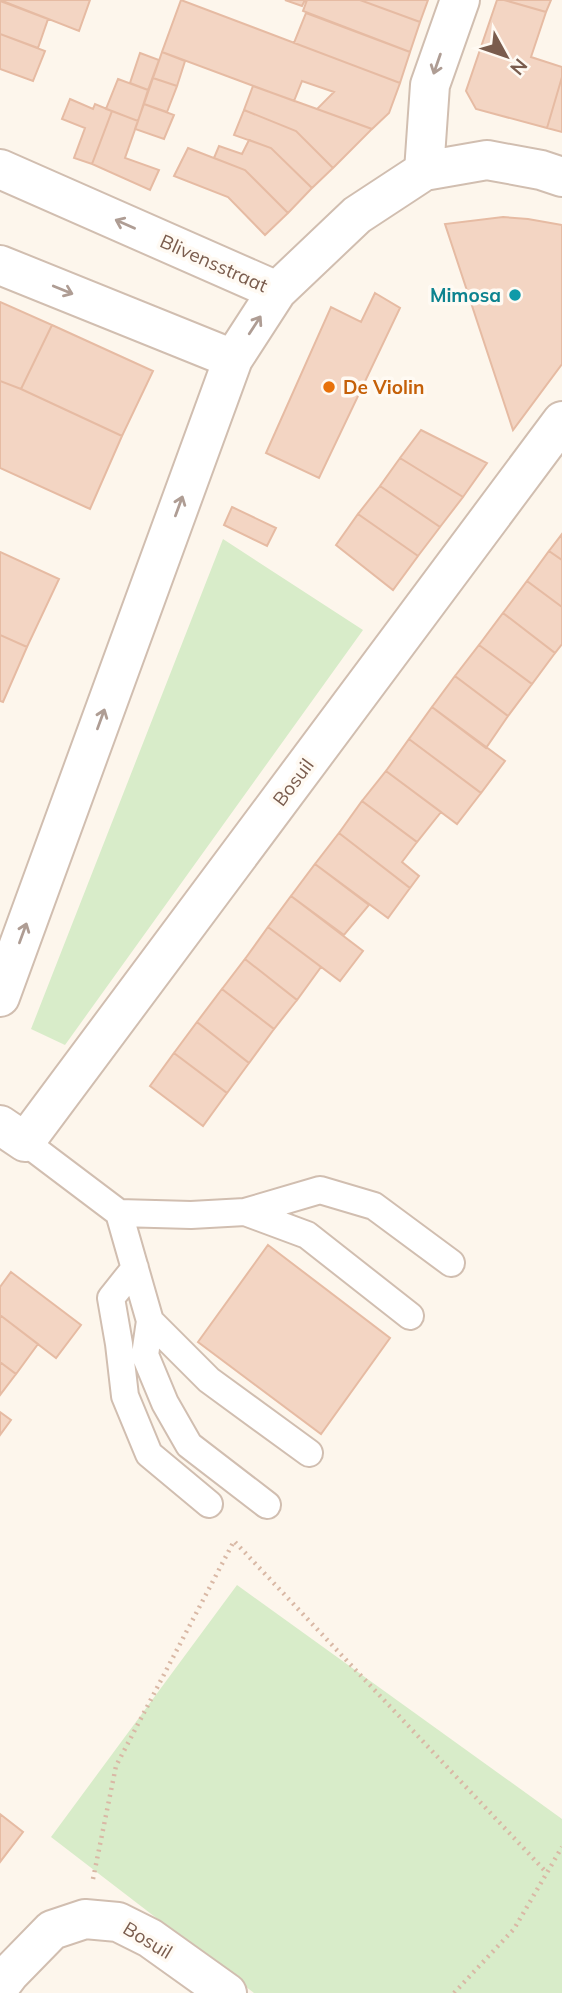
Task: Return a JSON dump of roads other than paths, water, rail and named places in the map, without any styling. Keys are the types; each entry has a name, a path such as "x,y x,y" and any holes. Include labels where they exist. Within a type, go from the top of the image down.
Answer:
{"street":[{"path":"424,171 430,85 460,0"},
{"path":"277,291 357,215 424,171 487,160 541,170 562,177"},
{"name":"Blivensstraat","path":"0,169 277,291 233,359"},
{"path":"0,265 233,359 0,997"},
{"name":"Bosuil","path":"12,1134 562,421"},
{"name":"Bosuil","path":"0,1986 52,1930 85,1919 118,1922 150,1938 227,1993"}],"lane":[{"name":"Bosuil","path":"12,1134 119,1213"},
{"path":"267,1505 190,1446 165,1403 145,1355 150,1321 119,1213 191,1215 245,1212 320,1190 374,1206 451,1263"},
{"path":"245,1212 307,1235 410,1316"},
{"path":"135,1268 111,1298 125,1396 149,1454 209,1504"},
{"path":"150,1321 209,1380 309,1452"}],"place":[{"name":"Mimosa","path":"515,295"},
{"name":"De Violin","path":"329,387"}]}
